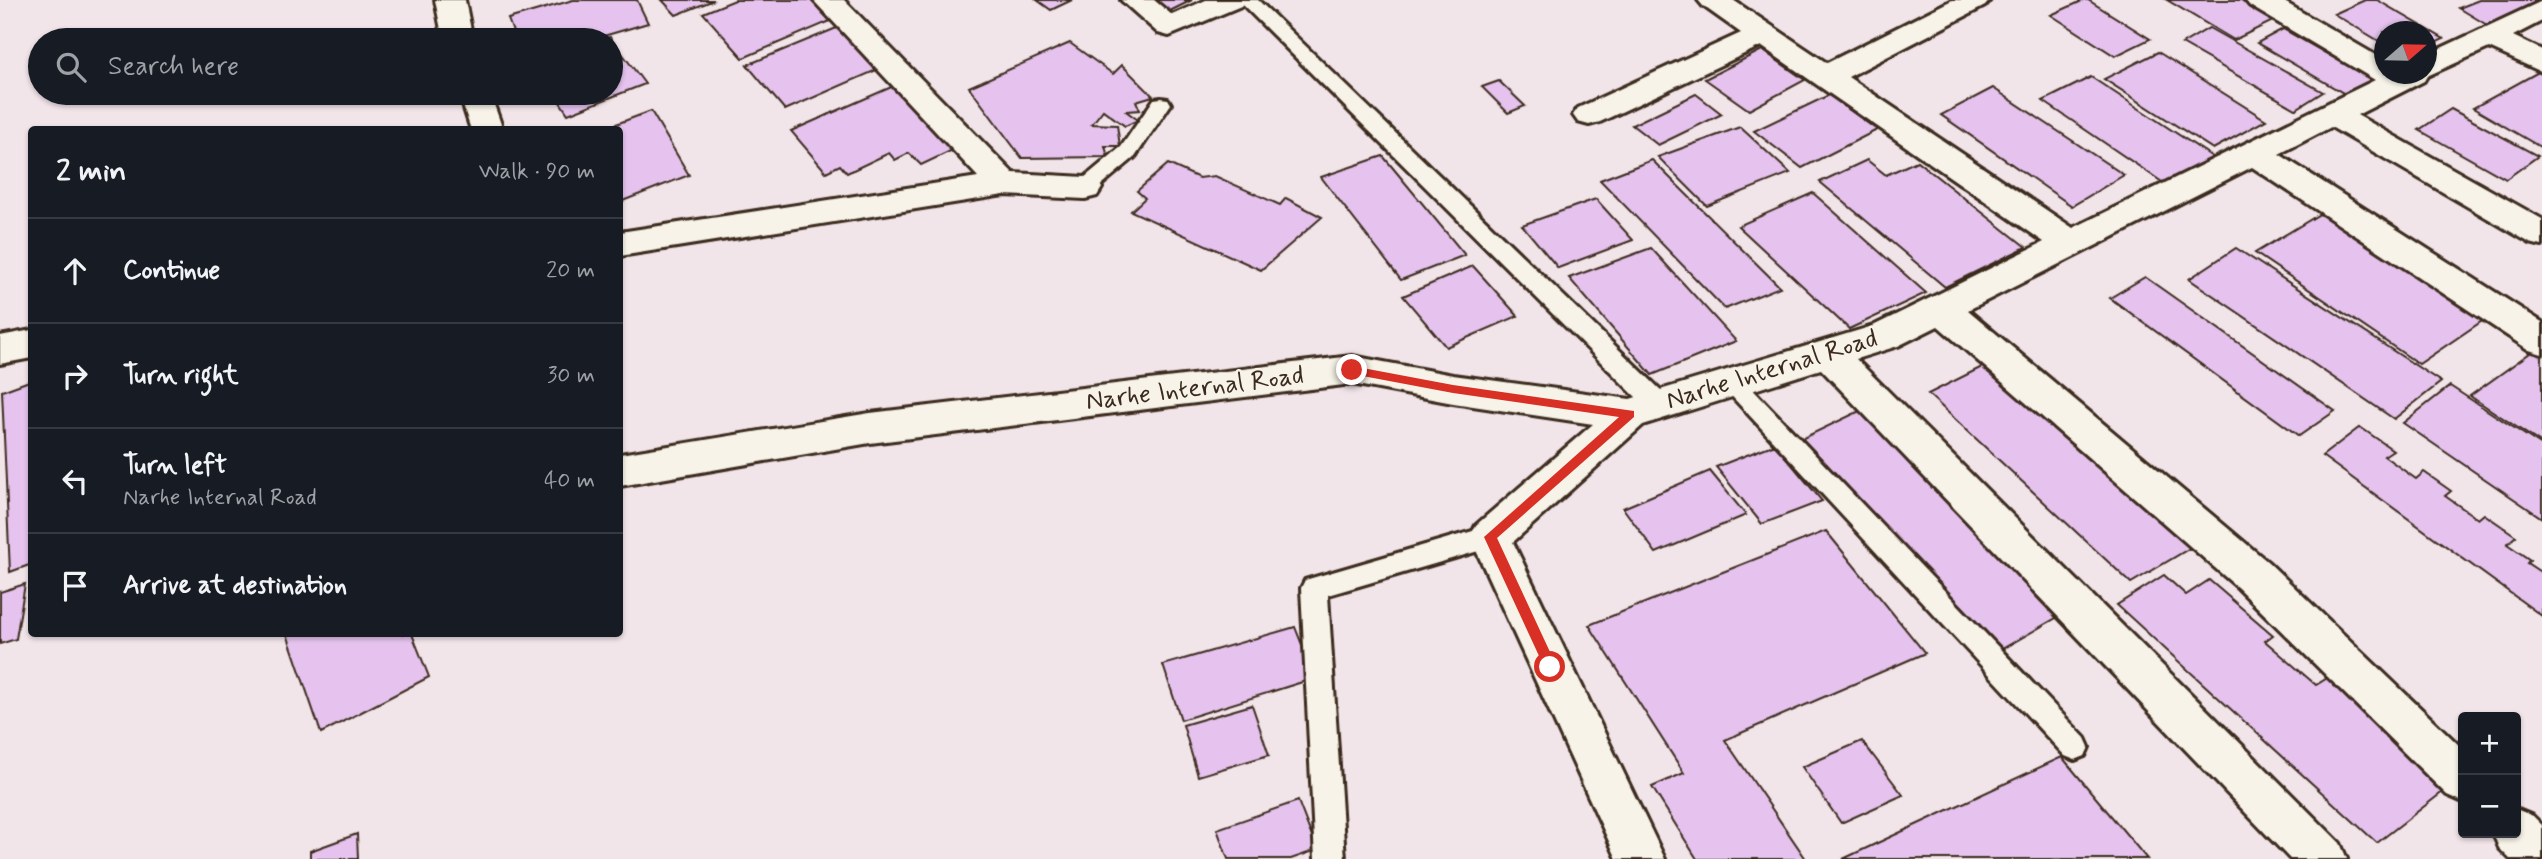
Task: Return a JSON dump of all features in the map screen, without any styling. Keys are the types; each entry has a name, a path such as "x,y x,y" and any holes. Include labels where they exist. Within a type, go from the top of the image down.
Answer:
{"street":[{"path":"450,0 456,28"},
{"path":"828,0 1004,184"},
{"path":"1136,0 1169,27 1231,0"},
{"path":"1713,0 2072,244"},
{"path":"1827,76 1975,0"},
{"path":"2260,0 2374,59"},
{"name":"Narhe Internal Road","path":"2437,59 2542,10"},
{"path":"1589,115 1763,34"},
{"path":"2489,36 2542,62"},
{"name":"Narhe Internal Road","path":"623,469 870,428 1352,370 1453,389 1645,410 1885,336 2332,114 2384,84"},
{"path":"479,105 486,126"},
{"path":"2332,114 2542,234"},
{"path":"2254,153 2542,340"},
{"path":"623,244 1004,184 1085,188"},
{"path":"1941,309 2253,575 2458,775"},
{"path":"0,350 28,345"},
{"path":"1829,354 2323,859"},
{"path":"1641,859 1490,537 1645,410"},
{"path":"2521,837 2542,857"}],"lane":[{"path":"1247,0 1645,410"},
{"path":"1085,188 1128,152 1161,103"},
{"path":"1733,383 2075,747"},
{"path":"1329,859 1314,588 1490,537"}],"building":[{"path":"573,0 637,0 648,23 623,30 623,28 511,28 508,19"},
{"path":"662,0 714,0 676,15"},
{"path":"735,0 817,0 835,19 743,58 703,13"},
{"path":"1037,0 1072,0 1051,10"},
{"path":"1150,0 1192,0 1166,13"},
{"path":"2084,0 2150,39 2115,56 2051,15"},
{"path":"2167,0 2241,0 2275,20 2234,40"},
{"path":"2365,0 2377,0 2413,21 2374,21 2374,38 2334,14"},
{"path":"2479,0 2542,0 2542,3 2487,25 2459,8"},
{"path":"839,27 879,69 785,110 747,65"},
{"path":"2209,28 2323,92 2296,109 2182,44"},
{"path":"2283,29 2376,84 2352,98 2257,43"},
{"path":"1070,43 1113,74 1122,65 1153,96 1136,101 1140,110 1126,111 1138,120 1125,126 1103,110 1092,124 1117,125 1120,146 1105,146 1108,157 1022,158 969,87"},
{"path":"1762,50 1805,80 1749,110 1705,79"},
{"path":"2158,52 2266,120 2213,149 2104,79"},
{"path":"623,54 645,84 623,93"},
{"path":"2542,70 2542,148 2473,108"},
{"path":"2091,77 2217,160 2168,186 2043,101"},
{"path":"1499,81 1525,106 1508,113 1482,87"},
{"path":"896,85 957,148 921,165 909,153 895,160 889,153 847,173 840,165 826,172 791,131"},
{"path":"1993,88 2124,175 2072,206 1941,115"},
{"path":"1696,94 1722,114 1658,145 1632,125"},
{"path":"1829,95 1877,130 1802,168 1754,131"},
{"path":"562,105 591,105 568,114"},
{"path":"2451,109 2538,156 2506,179 2419,130"},
{"path":"651,111 689,175 623,201 623,126 611,126"},
{"path":"1740,127 1790,173 1707,206 1658,157"},
{"path":"1383,156 1465,255 1401,280 1321,177"},
{"path":"1652,160 1780,287 1725,309 1600,180"},
{"path":"1867,160 1886,175 1917,161 2026,247 1945,287 1820,182"},
{"path":"1168,164 1199,178 1215,176 1280,205 1286,198 1322,217 1261,270 1131,211 1145,198 1137,191"},
{"path":"1813,193 1926,293 1849,329 1738,226"},
{"path":"1596,199 1633,240 1558,268 1522,225"},
{"path":"2323,212 2488,317 2419,364 2255,253"},
{"path":"1651,248 1736,341 1652,375 1569,278"},
{"path":"2236,248 2441,382 2394,419 2189,279"},
{"path":"1473,266 1518,316 1446,347 1403,296"},
{"path":"2145,277 2335,411 2299,436 2110,298"},
{"path":"2537,348 2542,351 2542,444 2470,396"},
{"path":"1990,363 2195,545 2131,583 1928,394"},
{"path":"28,381 28,565 10,572 2,391"},
{"path":"2450,386 2542,446 2542,518 2403,423"},
{"path":"1866,408 2070,610 2002,649 1801,439"},
{"path":"2360,427 2393,450 2384,456 2416,479 2424,472 2451,491 2445,496 2478,519 2484,514 2516,536 2507,544 2530,560 2527,563 2542,573 2542,616 2322,456"},
{"path":"1775,444 1822,501 1762,524 1716,467"},
{"path":"1710,471 1746,515 1656,553 1623,508"},
{"path":"1826,531 1925,653 1725,740 1806,859 1697,859 1652,787 1684,773 1589,625"},
{"path":"2164,575 2186,595 2209,580 2273,635 2265,641 2316,685 2329,677 2453,784 2377,843 2117,605"},
{"path":"25,584 16,639 0,644 0,592"},
{"path":"1295,627 1315,678 1181,720 1163,665"},
{"path":"288,637 413,637 429,677 321,733"},
{"path":"1252,705 1269,755 1198,776 1183,725"},
{"path":"1862,741 1903,795 1841,823 1802,767"},
{"path":"2062,757 2147,859 1843,859"},
{"path":"1298,801 1317,850 1291,859 1228,859 1217,829"},
{"path":"357,834 358,859 310,859 310,851"}],"route":[{"path":"1352,370 1453,389 1630,414 1490,537 1550,667"}]}
